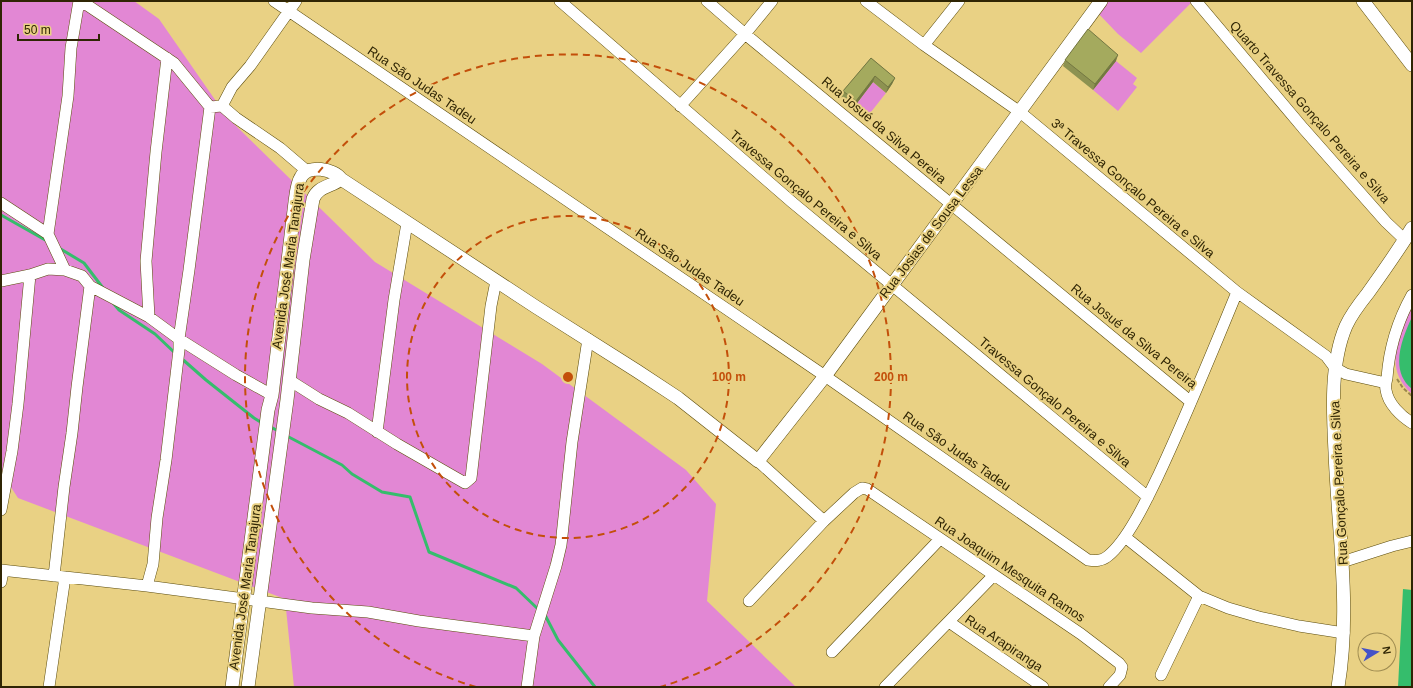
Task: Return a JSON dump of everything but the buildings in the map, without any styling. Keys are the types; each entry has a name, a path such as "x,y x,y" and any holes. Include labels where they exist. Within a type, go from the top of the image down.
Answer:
{"street":[{"path":"48,234 68,96 71,48 80,1 174,63 210,107 179,339 166,460 157,518 153,564 147,586"},
{"name":"Rua São Judas Tadeu","path":"274,1 825,376 1088,560 1095,561 1108,557 1125,537"},
{"path":"222,106 232,87 250,66 296,1"},
{"name":"Travessa Gonçalo Pereira e Silva","path":"560,1 792,203 1148,498"},
{"name":"Rua Josué da Silva Pereira","path":"707,1 1191,402"},
{"path":"680,106 745,34 772,1"},
{"name":"3ª Travessa Gonçalo Pereira e Silva","path":"866,1 924,45 1020,112 1237,292 1326,356 1335,368 1346,374 1386,383"},
{"path":"924,45 959,1"},
{"name":"Rua Josias de Sousa Lessa","path":"758,462 825,376 1101,1"},
{"name":"Quarto Travessa Gonçalo Pereira e Silva","path":"1196,1 1303,128 1386,222 1405,240"},
{"path":"1363,1 1412,65"},
{"path":"149,317 146,261 156,152 167,58"},
{"path":"210,107 222,106 236,118 280,148 307,171"},
{"name":"Avenida José Maria Tanajura","path":"232,687 268,410 272,395 295,202 300,177 307,171 315,169 329,171 339,176 341,180 320,190 315,194 313,199 303,260 261,601 248,687"},
{"path":"341,180 678,398 758,462 824,521 749,601"},
{"path":"1,203 48,234 65,270"},
{"path":"377,432 394,300 407,223"},
{"name":"Rua Gonçalo Pereira e Silva","path":"1338,687 1344,633 1344,590 1334,428 1336,356 1347,325 1412,228"},
{"path":"288,258 303,260"},
{"path":"1,281 30,275 48,269 65,270 82,276 90,286 149,317 179,339 236,375 272,395"},
{"path":"1,506 12,451 18,404 30,275"},
{"path":"289,380 319,399 348,413 377,432 465,483 471,478 491,306 496,281"},
{"path":"54,576 90,286"},
{"path":"1237,292 1191,402 1148,498 1125,537 1199,596 1228,608 1259,617 1299,626 1344,633"},
{"path":"1412,295 1402,316 1388,357 1386,383 1386,390 1391,403 1402,416 1412,423"},
{"path":"527,687 534,636 561,546 572,442 588,339"},
{"name":"Rua Joaquim Mesquita Ramos","path":"824,521 858,490 862,488 873,492 1113,658 1122,667 1120,675 1109,687"},
{"path":"832,652 940,539"},
{"path":"1342,562 1412,541"},
{"path":"1,582 2,570 147,586 312,608 368,612 419,621 534,636"},
{"path":"248,571 264,573"},
{"path":"885,687 994,575"},
{"path":"49,687 65,577"},
{"path":"1161,675 1199,596"},
{"name":"Rua Arapiranga","path":"949,622 1044,687"}],"shaded area":[{"path":"1,1 134,1 159,19 227,117 375,262 542,364 686,470 716,504 707,601 796,687 294,687 285,599 18,498 1,472"},
{"path":"1105,1 1193,1 1141,53 1118,34 1096,11"},
{"path":"1116,61 1137,78 1133,84 1137,87 1118,111 1093,90"},
{"path":"873,82 886,93 867,117 854,107"},
{"path":"1412,302 1412,394 1403,384 1397,373 1395,361 1399,338"},
{"path":"1412,317 1412,389 1405,382 1399,364 1402,344"},
{"path":"1403,589 1412,590 1412,687 1398,687"}],"waterway":[{"path":"1,215 47,241"},
{"path":"59,248 84,263 103,288"},
{"path":"114,304 119,310 155,334 175,353"},
{"path":"181,358 206,380 262,423"},
{"path":"269,426 280,432"},
{"path":"285,435 342,465 352,474 382,492 410,497 429,552 516,588 539,610"},
{"path":"545,615 558,640 595,687"}]}
